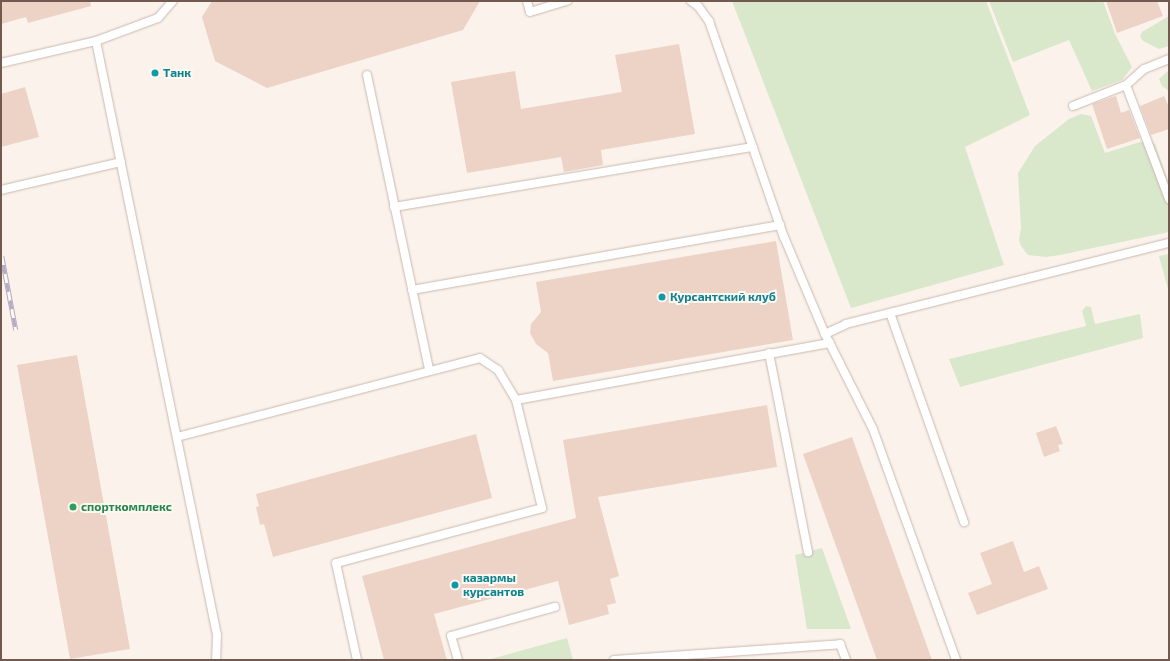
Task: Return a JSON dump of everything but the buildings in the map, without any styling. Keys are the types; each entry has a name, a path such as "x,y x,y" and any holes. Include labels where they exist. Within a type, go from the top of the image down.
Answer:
{"lane":[{"path":"1,63 96,41 158,18 172,1"},
{"path":"527,1 530,12 566,1"},
{"path":"691,1 698,6 709,21 780,225 825,334 873,429 956,660"},
{"path":"96,41 217,636 216,660"},
{"path":"1073,106 1126,85 1144,69 1169,59"},
{"path":"367,75 429,370"},
{"path":"1126,85 1169,199"},
{"path":"394,207 753,147"},
{"path":"1,190 121,162"},
{"path":"412,290 780,225"},
{"path":"825,334 846,324 996,284 1169,243"},
{"path":"890,313 964,522"},
{"path":"516,400 830,343"},
{"path":"770,353 808,552"},
{"path":"177,437 429,370 480,358 498,370 516,400 542,508 336,563 357,660"},
{"path":"458,660 451,636 555,607"},
{"path":"614,660 840,644 846,660"}],"green space":[{"path":"732,1 986,1 1030,115 965,147 1004,265 851,308"},
{"path":"989,1 1103,1 1115,34 1132,67 1122,80 1092,91 1069,40 1013,62"},
{"path":"1169,16 1169,46 1159,49 1143,41 1140,36 1142,32"},
{"path":"1169,70 1169,91 1162,86 1159,79"},
{"path":"1081,114 1091,116 1105,153 1140,142 1151,142 1155,144 1169,184 1169,232 1060,255 1046,257 1028,255 1021,246 1019,240 1021,228 1018,173 1035,146 1069,119"},
{"path":"1169,254 1169,293 1159,256"},
{"path":"1086,306 1091,307 1095,324 1140,314 1143,338 960,387 949,359 1086,326 1082,311"},
{"path":"822,548 851,629 807,629 795,555"},
{"path":"567,638 573,660 487,660"}],"railway":[{"path":"2,256 16,330"}],"place":[{"name":"Танк","path":"155,73"},
{"name":"Курсантский клуб","path":"662,297"},
{"name":"спорткомплекс","path":"73,507"},
{"name":"казармы курсантов","path":"455,585"}]}
